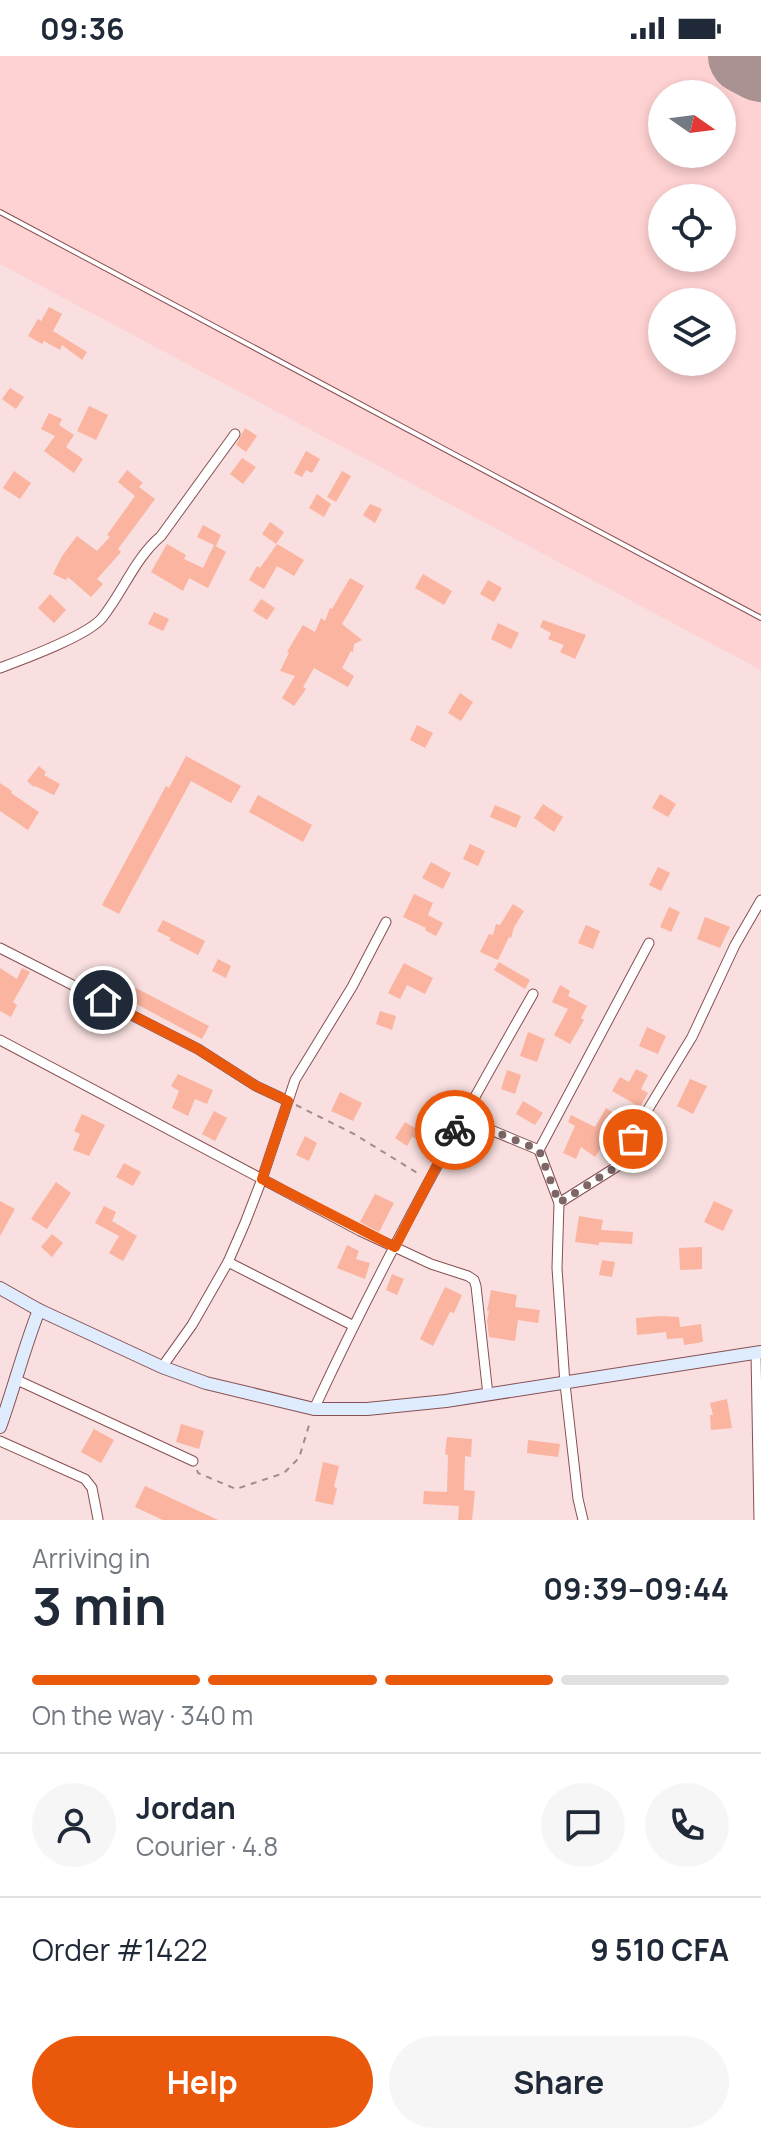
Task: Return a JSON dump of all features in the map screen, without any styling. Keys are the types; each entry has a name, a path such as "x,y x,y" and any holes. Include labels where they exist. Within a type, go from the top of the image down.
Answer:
{"street":[{"path":"0,668 81,633 101,619 147,550 161,536 235,434"},
{"path":"559,1203 621,1164 644,1116 692,1037 735,945 761,900"},
{"path":"162,1367 192,1325 228,1262 262,1179 295,1080 352,987 386,922"},
{"path":"539,1150 649,943"},
{"path":"0,948 198,1049 256,1086 288,1101"},
{"path":"314,1409 352,1325 462,1118 533,994"},
{"path":"0,1040 395,1247 474,1280 488,1395"},
{"path":"462,1118 539,1150 559,1203 557,1268 565,1384 583,1520"},
{"path":"228,1262 352,1325"},
{"path":"0,1288 39,1310 162,1367 206,1383 314,1409 367,1409 488,1395 758,1353 759,1520"},
{"path":"0,1427 39,1310"},
{"path":"17,1380 193,1461"},
{"path":"0,1441 85,1479 92,1488 98,1519"}],"lane":[{"path":"0,212 761,618"}],"path":[{"path":"288,1101 354,1134 429,1181"},
{"path":"193,1461 198,1473 236,1489 284,1473 299,1458 314,1409"}],"shaded area":[{"path":"0,56 761,56 761,670 0,264"}],"building":[{"path":"49,307 62,314 53,331 87,352 82,360 62,345 60,350 28,336"},
{"path":"10,388 24,397 16,409 2,399"},
{"path":"89,406 108,415 96,440 77,431"},
{"path":"49,413 62,419 59,425 74,435 66,447 83,459 74,473 44,451 55,436 41,429"},
{"path":"245,428 257,436 246,452 236,445"},
{"path":"306,451 320,459 312,473 306,470 302,477 294,473"},
{"path":"242,458 256,467 243,484 230,474"},
{"path":"127,470 143,483 139,487 155,499 118,549 121,552 97,579 103,584 91,597 68,577 66,580 53,574 77,536 97,551 110,537 107,535 135,496 118,482"},
{"path":"14,471 31,483 20,499 3,488"},
{"path":"342,471 351,476 336,502 327,497"},
{"path":"317,494 331,504 324,517 309,508"},
{"path":"370,504 382,509 375,523 363,515"},
{"path":"270,522 284,532 276,544 262,534"},
{"path":"203,525 221,535 216,546 197,537"},
{"path":"167,544 186,555 184,559 203,568 214,545 226,552 208,588 189,578 183,591 151,572"},
{"path":"277,544 304,560 294,576 277,566 264,589 249,580"},
{"path":"423,574 452,591 444,605 415,588"},
{"path":"350,578 364,586 342,624 362,640 354,644 353,652 342,668 354,676 348,687 314,668 303,687 306,689 294,706 282,698 295,676 280,671 287,652 303,625 315,632 321,618 325,621"},
{"path":"488,580 502,588 494,602 480,594"},
{"path":"50,594 66,610 54,623 38,608"},
{"path":"261,599 275,608 267,620 253,611"},
{"path":"154,612 169,619 163,631 148,624"},
{"path":"543,620 586,635 575,659 560,652 564,645 548,639 551,633 540,627"},
{"path":"498,623 519,633 511,649 491,639"},
{"path":"460,693 473,702 461,721 448,713"},
{"path":"417,725 433,733 425,748 410,740"},
{"path":"186,756 241,786 231,803 191,781 119,914 102,905 166,786 169,788"},
{"path":"39,766 46,772 44,775 60,784 54,795 27,781"},
{"path":"0,783 39,812 28,830 0,811"},
{"path":"660,794 676,804 668,817 652,808"},
{"path":"258,795 312,825 303,842 249,812"},
{"path":"543,804 563,817 554,832 534,818"},
{"path":"495,805 521,816 516,828 490,817"},
{"path":"470,844 485,851 478,866 463,859"},
{"path":"431,862 451,873 443,889 422,878"},
{"path":"658,867 670,873 661,891 649,885"},
{"path":"414,894 433,903 428,915 443,923 436,936 403,917"},
{"path":"513,904 524,911 498,960 480,952 489,934 493,935 496,924 500,925"},
{"path":"669,907 680,912 671,932 660,927"},
{"path":"705,917 730,927 720,948 697,939"},
{"path":"163,920 205,941 198,955 157,931"},
{"path":"586,925 600,931 593,949 578,943"},
{"path":"218,959 231,966 226,978 212,971"},
{"path":"499,962 530,980 525,989 494,970"},
{"path":"404,963 433,978 425,994 407,985 400,999 388,993"},
{"path":"0,968 17,979 22,968 30,972 13,1002 17,1005 11,1017 0,1011"},
{"path":"103,971 209,1026 202,1039 97,983"},
{"path":"560,985 570,991 568,996 587,1006 581,1018 584,1020 570,1044 554,1035 568,1009 552,1002"},
{"path":"380,1011 396,1016 392,1030 376,1024"},
{"path":"647,1027 666,1036 658,1054 639,1046"},
{"path":"528,1032 545,1039 537,1062 520,1056"},
{"path":"636,1069 648,1075 641,1089 648,1093 640,1107 612,1091 620,1077 629,1082"},
{"path":"507,1070 521,1075 515,1094 501,1089"},
{"path":"178,1074 213,1090 207,1104 195,1099 188,1116 172,1108 179,1091 171,1086"},
{"path":"690,1079 707,1086 693,1114 677,1106"},
{"path":"340,1092 362,1103 353,1121 331,1111"},
{"path":"433,1101 450,1110 439,1126 432,1145 412,1137 407,1146 395,1138 405,1122 418,1130"},
{"path":"523,1101 543,1113 535,1125 516,1114"},
{"path":"606,1108 620,1117 614,1127 627,1134 619,1149 605,1142 595,1157 581,1147 576,1159 563,1153 575,1126 568,1122 571,1115 595,1127"},
{"path":"214,1111 227,1118 215,1141 202,1134"},
{"path":"82,1114 105,1125 89,1156 73,1150 80,1134 74,1131"},
{"path":"305,1136 317,1143 309,1161 296,1155"},
{"path":"124,1163 141,1172 133,1186 116,1177"},
{"path":"56,1182 71,1193 47,1229 31,1219"},
{"path":"375,1194 394,1203 379,1232 360,1222"},
{"path":"0,1201 15,1209 0,1236"},
{"path":"714,1201 733,1210 723,1231 704,1222"},
{"path":"104,1206 116,1212 112,1221 137,1236 123,1261 109,1253 119,1236 95,1223"},
{"path":"579,1216 603,1220 601,1230 633,1232 632,1244 575,1242"},
{"path":"52,1234 63,1243 52,1257 41,1247"},
{"path":"347,1245 359,1251 356,1259 370,1263 365,1279 337,1268"},
{"path":"702,1247 702,1269 680,1270 679,1248"},
{"path":"602,1260 615,1262 612,1277 599,1275"},
{"path":"392,1274 404,1279 397,1295 386,1290"},
{"path":"445,1287 462,1295 433,1346 420,1339"},
{"path":"491,1290 517,1295 515,1307 540,1310 538,1323 518,1320 515,1341 489,1337 487,1311"},
{"path":"679,1317 680,1327 701,1324 703,1342 684,1345 683,1338 667,1339 666,1332 637,1335 636,1318"},
{"path":"727,1399 732,1428 711,1430 710,1415 713,1415 710,1403"},
{"path":"181,1424 204,1431 199,1449 176,1442"},
{"path":"94,1429 114,1440 101,1463 81,1452"},
{"path":"447,1437 472,1439 471,1457 465,1456 464,1490 475,1491 472,1520 458,1520 459,1506 423,1504 424,1491 447,1492"},
{"path":"528,1440 560,1444 558,1457 527,1453"},
{"path":"323,1462 339,1466 333,1505 315,1501"},
{"path":"145,1486 218,1520 163,1520 135,1507"}],"runway":[{"path":"746,56 761,64"}],"way so far":[{"path":"455,1130 462,1118 539,1150 559,1203 621,1164 633,1139"}],"route":[{"path":"103,1000 198,1049 256,1086 288,1101 262,1179 395,1247 455,1130"}]}
